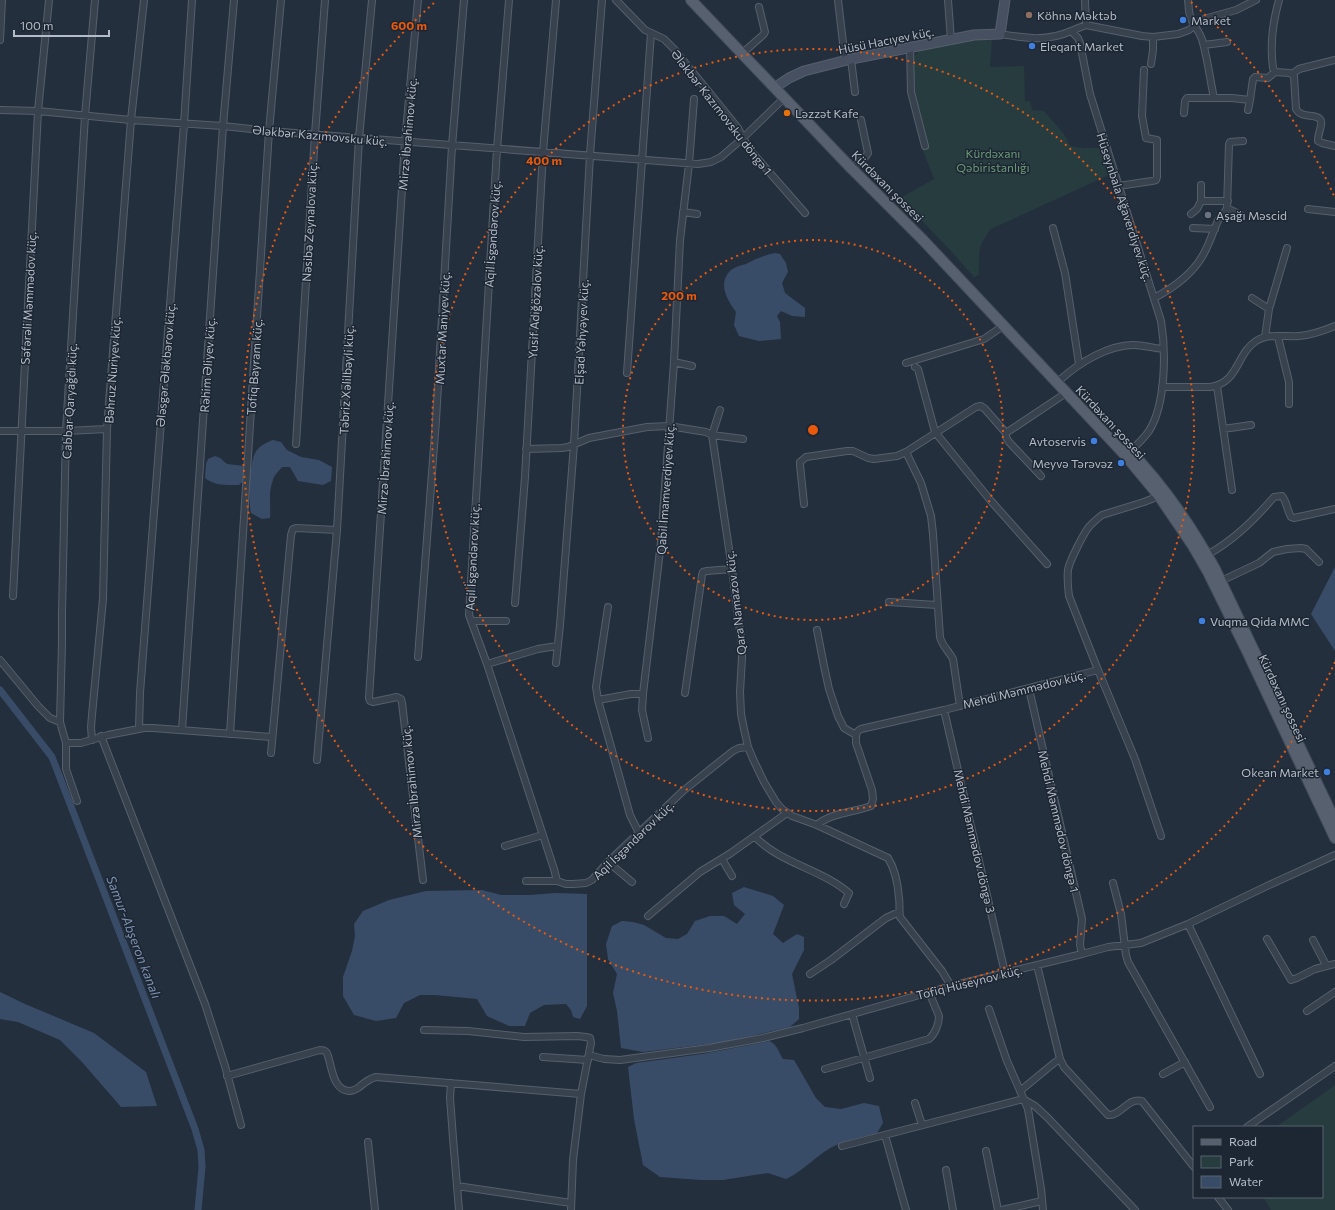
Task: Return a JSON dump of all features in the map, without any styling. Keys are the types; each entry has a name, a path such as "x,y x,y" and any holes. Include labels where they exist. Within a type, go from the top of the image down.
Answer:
{"main road":[{"path":"690,0 778,87"},
{"path":"698,0 746,50 778,87"},
{"name":"Kürdəxanı şossesi","path":"778,87 784,98 851,168 925,238 1003,326 1066,393 1127,453 1149,471 1207,555 1221,580 1335,821"},
{"name":"Kürdəxanı şossesi","path":"778,87 856,165 1061,379 1127,453 1159,496 1208,572 1335,838"}],"street":[{"path":"0,40 2,0"},
{"name":"Səfərəli Məmmədov küç.","path":"12,596 38,111 48,0"},
{"name":"Cabbar Qaryağdı küç.","path":"77,800 66,769 66,743 60,722 66,431 95,0"},
{"name":"Bəhruz Nuriyev küç.","path":"92,740 91,727 103,599 107,429 131,120 144,0"},
{"name":"Ələsgər Ələkbərov küç.","path":"139,729 140,693 157,458 184,124 192,0"},
{"name":"Rəhim Əliyev küç.","path":"182,730 223,126 234,0"},
{"name":"Tofiq Bayram küç.","path":"230,734 269,131 281,0"},
{"name":"Nəsibə Zeynalova küç.","path":"296,444 315,134 325,0"},
{"name":"Təbriz Xəlilbəyli küç.","path":"317,760 337,530 360,138 372,0"},
{"name":"Mirzə İbrahimov küç.","path":"418,0 405,142 369,698 370,701 373,702 397,697 402,703 423,880"},
{"name":"Muxtar Maniyev küç.","path":"418,656 436,420 452,146 464,0"},
{"name":"Aqil İsgəndərov küç.","path":"509,0 497,149 469,610 471,621 487,664 557,881 566,884 589,882 592,880 608,862 683,791 724,758 739,748 748,747"},
{"name":"Yusif Adığözəlov küç.","path":"515,604 526,449 543,152 556,0"},
{"name":"Elşad Yəhyəyev küç.","path":"556,663 574,444 590,156 602,0"},
{"name":"Ələkbər Kazımovsku döngə 1","path":"616,0 640,25 664,40 674,49 738,128 749,149 805,213"},
{"path":"838,0 855,92"},
{"path":"948,0 951,40"},
{"path":"1005,0 1000,34 1023,38 1047,38 1061,35 1086,25 1142,36 1153,37 1178,34 1189,30 1204,19 1236,10 1256,0"},
{"path":"1085,0 1086,25"},
{"path":"1188,0 1189,11 1194,26 1200,33 1204,45 1214,98"},
{"path":"1275,72 1273,64 1273,28 1278,0"},
{"path":"746,50 765,32 759,8"},
{"name":"Hüseynbala Ağaverdiyev küç.","path":"1071,30 1080,43 1090,94 1161,321 1163,334 1164,369 1159,406 1153,425 1145,436 1127,453"},
{"path":"627,373 651,33"},
{"name":"Hüsü Hacıyev küç.","path":"778,87 789,78 804,71 848,60 974,35 1000,34"},
{"path":"1151,64 1153,37"},
{"path":"1204,45 1227,42"},
{"path":"910,47 912,92 925,146"},
{"path":"1248,110 1253,78 1268,78 1275,72 1292,74 1299,69 1335,60"},
{"path":"1118,186 1152,181 1156,180 1157,177 1157,140 1146,138 1142,116 1144,70"},
{"path":"1292,74 1294,78 1296,109 1302,115 1319,117 1321,123 1318,141 1335,146"},
{"name":"Ələkbər Kazımovsku küç.","path":"0,110 38,111 131,120 223,126 452,146 689,164 706,163 716,160 743,138 784,98"},
{"path":"1184,113 1187,98 1232,98 1250,100"},
{"name":"Qabil İmamverdiyev küç.","path":"648,738 642,710 643,694 661,542 674,362 680,240 689,164 694,99"},
{"path":"856,165 868,153 861,120"},
{"path":"1154,298 1171,289 1200,261 1204,254 1217,222 1226,212 1227,208 1229,144 1230,142 1243,141"},
{"path":"1191,214 1197,209 1201,201 1201,185"},
{"path":"1201,201 1228,201"},
{"path":"1227,208 1242,215"},
{"path":"1308,209 1335,212"},
{"path":"683,212 697,214"},
{"path":"1053,228 1065,273 1078,364"},
{"path":"1193,228 1215,229"},
{"path":"1265,337 1269,309 1287,248"},
{"path":"1252,298 1269,309"},
{"path":"906,363 984,339 1003,326"},
{"path":"1162,387 1210,387 1223,384 1229,379 1254,342 1265,337 1309,335 1335,326"},
{"path":"1278,337 1289,382 1289,404"},
{"path":"1061,379 1078,364 1116,347 1133,345 1163,349"},
{"path":"674,362 692,366"},
{"path":"915,367 918,369 935,432 991,501 1047,564"},
{"path":"1217,386 1232,490"},
{"path":"1006,433 1066,393"},
{"path":"804,504 800,462 806,457 847,451 857,452 868,458 897,456 906,452 976,407 981,406 1006,433 1006,437 1009,442 1041,476"},
{"path":"712,435 720,410"},
{"path":"1223,429 1251,425"},
{"path":"526,449 562,448 589,438 639,428 669,426 706,432 712,435 743,439"},
{"path":"0,431 66,431 107,429"},
{"name":"Qara Namazov küç.","path":"712,435 732,569 742,652 740,692 741,714 748,747 764,782 776,802 787,813 817,825 888,858 894,872 899,897 899,912 904,922 942,971 951,986"},
{"path":"906,452 922,483 930,516 933,534 940,637 942,643 953,659 960,706"},
{"name":"Mehdi Məmmədov küç.","path":"856,735 858,730 862,728 944,710 1098,670 1069,596 1068,570 1070,562 1087,529 1096,519 1159,496"},
{"path":"1207,555 1235,537 1252,522 1274,497 1282,496 1285,499 1291,517 1294,518 1335,510"},
{"path":"271,752 291,535 293,529 296,528 337,530"},
{"path":"1221,580 1259,563 1273,552 1288,549 1306,549 1319,562"},
{"path":"685,693 702,575 707,571 732,569"},
{"path":"889,602 938,604"},
{"path":"608,607 596,687 598,700 630,815 638,833"},
{"path":"471,621 506,621"},
{"path":"817,630 829,689 838,716 844,728 856,735 856,743 872,790 873,799 871,806 828,818 817,825"},
{"path":"487,664 538,649 557,646"},
{"path":"0,660 38,706 50,718 60,722"},
{"path":"1098,670 1135,759 1161,836"},
{"name":"Mehdi Məmmədov döngə 1","path":"1029,689 1082,919 1080,945 1082,954"},
{"path":"598,700 643,694"},
{"name":"Mehdi Məmmədov döngə 3","path":"944,710 1006,973"},
{"path":"66,743 81,743 101,736 153,728 272,737"},
{"path":"101,736 205,1004 228,1076 241,1125"},
{"path":"648,916 700,872 755,837 787,813"},
{"path":"505,846 543,835"},
{"path":"755,837 764,846 784,859 842,887 849,893 844,904"},
{"name":"Tofiq Hüseynov küç.","path":"543,1057 588,1057 620,1060 709,1048 763,1038 951,986 1108,947 1142,943 1188,924 1335,855"},
{"path":"722,859 732,876"},
{"path":"608,862 632,882"},
{"path":"526,881 557,881"},
{"path":"1113,883 1121,914 1128,962 1210,1107"},
{"path":"810,974 886,918 899,912"},
{"path":"1188,924 1260,1074"},
{"path":"1267,939 1291,980 1326,965 1335,964"},
{"path":"1313,940 1326,965"},
{"path":"1037,965 1060,1060 1071,1076 1108,1114 1114,1114 1133,1100 1138,1099 1142,1101 1193,1166"},
{"path":"825,1069 864,1059 929,1039 939,1020 939,1016 929,992"},
{"path":"1307,1011 1335,992"},
{"path":"989,1009 1007,1061 1028,1109 1043,1210"},
{"path":"852,1014 870,1078"},
{"path":"424,1030 468,1031 524,1037 586,1036 590,1038 591,1042 581,1094 573,1160 571,1210"},
{"path":"228,1076 324,1050 327,1052 336,1085 344,1090 350,1091 357,1089 363,1083 376,1077 451,1082 581,1094"},
{"path":"1020,1091 1054,1063 1060,1060"},
{"path":"1163,1074 1185,1062"},
{"path":"1248,1126 1335,1066"},
{"path":"451,1082 450,1098 459,1210"},
{"path":"842,1146 1023,1099 1035,1106 1047,1117 1135,1210"},
{"path":"915,1103 922,1125"},
{"path":"885,1135 906,1210"},
{"path":"368,1142 375,1210"},
{"path":"986,1151 998,1210"},
{"path":"946,1170 953,1210"},
{"path":"457,1186 571,1203"},
{"path":"1219,1198 1228,1210"},
{"path":"1002,1210 1042,1200"}],"green space":[{"name":"Kürdəxanı Qəbiristanlığı","path":"984,39 992,40 990,67 1024,66 1025,101 1030,101 1032,110 1044,111 1064,134 1070,146 1101,148 1109,175 991,229 981,245 979,256 979,275 974,277 900,198 934,179 922,148 928,146 916,101 913,82 914,56 920,49"},
{"path":"1335,1085 1335,1210 1271,1210 1264,1198 1323,1198 1323,1126 1277,1126"}],"water":[{"path":"775,253 780,254 786,263 788,272 782,283 785,293 805,308 805,317 792,316 781,311 777,316 780,322 781,339 759,341 739,336 734,325 736,312 729,302 724,286 727,275 736,267"},
{"path":"273,440 281,442 287,450 301,457 319,460 332,467 331,481 323,485 298,481 290,467 282,467 274,476 271,485 270,518 262,519 251,513 249,490 252,462 257,450 264,444"},
{"path":"215,456 227,464 244,466 244,480 239,485 217,484 205,478 208,459"},
{"path":"1335,567 1335,651 1311,614"},
{"path":"744,887 773,896 784,905 773,934 783,943 797,934 804,937 804,950 792,974 799,1008 799,1019 790,1027 725,1042 643,1052 621,1048 617,1011 613,993 617,974 608,959 606,944 612,926 622,921 633,922 644,925 666,938 678,939 687,934 695,921 710,916 724,916 737,924 745,914 734,905 732,893"},
{"path":"482,890 501,895 556,893 587,894 587,1006 580,1019 573,1017 571,1010 566,1004 544,1005 530,1013 525,1026 509,1026 487,1016 477,999 435,995 420,995 404,1003 396,1018 376,1021 354,1015 343,996 343,977 352,951 355,936 354,924 363,911 389,900 426,891"},
{"path":"0,992 94,1033 146,1072 157,1106 121,1107 82,1062 60,1040 18,1022 0,1019"},
{"path":"770,1041 776,1047 783,1059 794,1060 816,1098 825,1107 841,1109 864,1103 879,1106 883,1123 877,1133 850,1140 830,1148 786,1179 768,1173 723,1180 660,1177 643,1165 634,1119 628,1067 636,1063 702,1054"}],"waterway":[{"name":"Samur-Abşeron kanalı","path":"0,690 52,757 195,1129 201,1150 202,1167 198,1210"}],"place":[{"name":"Köhnə Məktəb","path":"1029,15"},
{"name":"Market","path":"1183,20"},
{"name":"Eleqant Market","path":"1032,46"},
{"name":"Ləzzət Kafe","path":"787,113"},
{"name":"Aşağı Məscid","path":"1208,215"},
{"name":"Avtoservis","path":"1094,441"},
{"name":"Meyvə Tərəvəz","path":"1121,463"},
{"name":"Vuqma Qida MMC","path":"1202,621"},
{"name":"Okean Market","path":"1327,772"}]}
